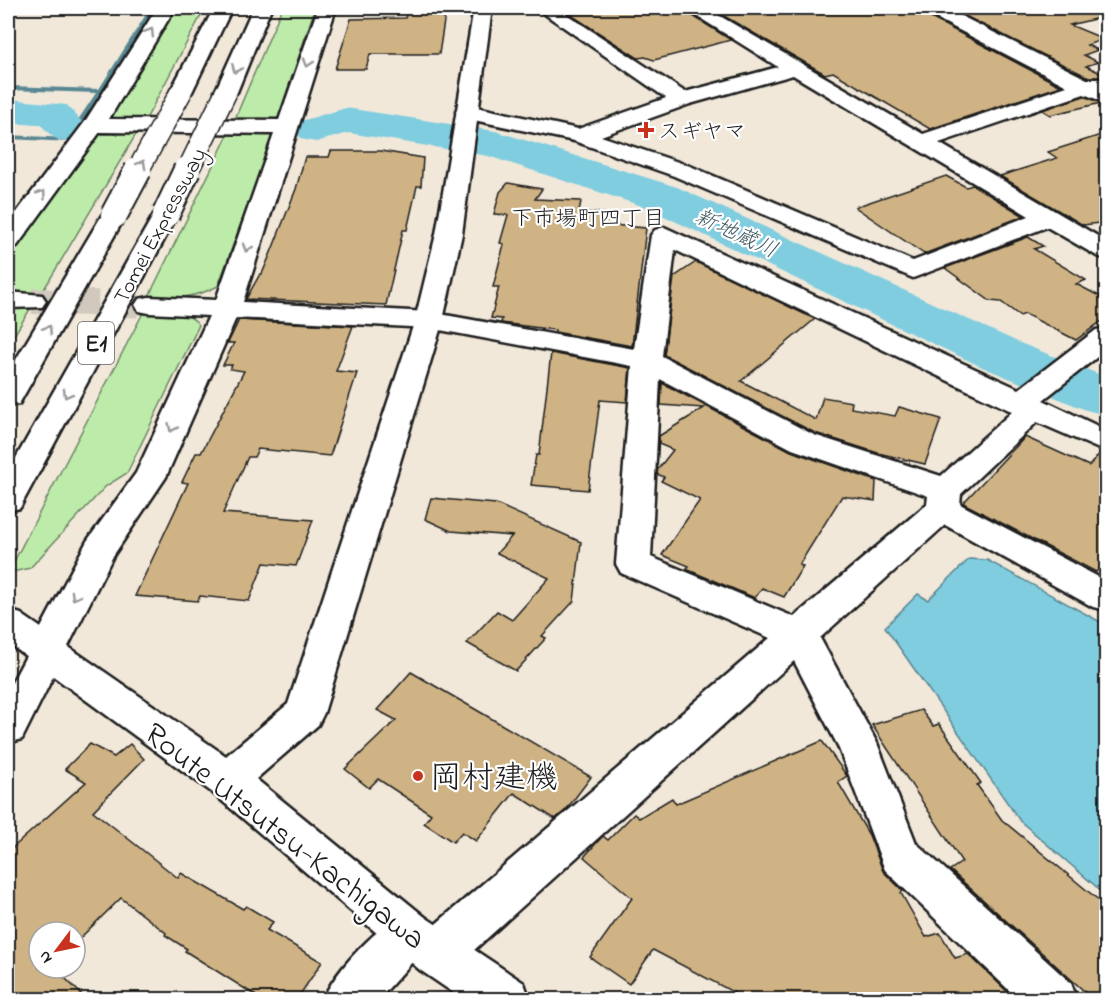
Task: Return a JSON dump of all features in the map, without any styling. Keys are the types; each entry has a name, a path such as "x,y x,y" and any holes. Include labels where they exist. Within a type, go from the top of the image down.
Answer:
{"main road":[{"path":"8,241 93,125 166,8"},
{"name":"Tomei Expressway","path":"8,397 114,215 181,92 223,8"},
{"name":"Tomei Expressway","path":"8,500 166,214 226,92 262,8"},
{"path":"8,728 99,549 150,477 227,309 327,8"},
{"path":"227,780 304,713 429,320 448,234 483,8"},
{"path":"545,8 682,99"},
{"path":"693,8 924,141 1107,251"},
{"path":"931,8 1107,97"},
{"path":"580,136 682,99 796,68"},
{"path":"924,141 1107,79"},
{"path":"466,116 580,136 682,171 913,270 1050,217"},
{"path":"93,125 286,127"},
{"path":"1054,999 900,856 857,743 799,635 633,564 647,360 664,236 1107,442"},
{"path":"149,306 429,320 647,360 803,442 944,500 1107,597"},
{"path":"346,999 422,943 799,635 944,500 1026,406 1107,336"},
{"name":"Route Utsutsu-Kachigawa","path":"8,624 227,780 422,943 507,999"}],"green space":[{"path":"205,8 145,121 107,121 172,10"},
{"path":"282,8 310,8 314,11 278,118 266,122 234,121"},
{"path":"103,131 138,131 40,296 8,293 8,258 87,138"},
{"path":"229,133 264,133 273,136 218,286 184,297 148,298"},
{"path":"32,306 8,345 8,307"},
{"path":"144,311 181,314 188,316 199,325 127,473 106,486 30,568 8,573"}],"water":[{"path":"969,559 987,560 1106,625 1106,895 1020,821 885,627 918,594 928,600"}],"building":[{"path":"408,8 446,8 439,54 370,54 366,69 335,69 351,19 405,18"},
{"path":"560,8 682,9 731,40 654,60 645,57 638,58"},
{"path":"710,8 920,8 923,14 1061,86 930,129 833,72 825,74"},
{"path":"949,8 1098,8 1099,18 1070,25 1104,39 1087,45 1098,50 1084,55 1098,62 1086,66 1107,76 1107,80 1103,77 1088,77"},
{"path":"1084,96 1101,103 1050,115 1042,110"},
{"path":"1107,133 1107,222 1083,225 1000,176 1057,158 1048,152"},
{"path":"331,151 381,151 423,158 421,186 417,186 407,230 403,230 386,305 246,299 262,274 272,250 296,189 305,157 329,157"},
{"path":"946,176 966,187 973,185 1024,216 924,254 855,207"},
{"path":"508,183 542,189 535,199 581,201 579,212 610,214 613,216 612,225 646,228 632,346 555,332 555,330 501,323 502,319 491,318 499,287 493,287 504,244 500,243 508,215 494,214 500,192"},
{"path":"1028,237 1043,246 1034,249 1086,280 1076,284 1107,300 1107,317 1076,340 1025,314 1020,316 1001,302 990,301 945,268"},
{"path":"696,262 815,319 741,381 816,420 823,397 852,402 851,408 895,416 899,407 941,419 925,464 878,453 815,433 664,355 674,277"},
{"path":"239,320 353,326 336,371 357,373 330,456 258,449 254,457 248,457 223,513 313,520 296,566 264,563 249,601 200,596 198,601 135,596 188,483 182,482 196,453 201,453 244,371 230,369 232,365 223,365 234,343 228,343"},
{"path":"551,353 630,368 627,402 600,400 588,490 531,485 536,455 539,455"},
{"path":"662,383 791,451 876,481 875,501 842,496 799,565 803,566 784,597 762,588 755,598 686,569 689,566 662,555 700,500 661,481 664,477 657,474 658,469 673,450 659,444 659,436 704,408 661,405"},
{"path":"1025,437 1089,466 1101,452 1107,454 1107,560 1096,572 963,503"},
{"path":"431,498 496,504 581,542 574,601 542,636 546,638 516,671 467,643 497,611 512,620 549,578 497,553 512,536 451,531 425,519"},
{"path":"411,672 591,777 566,810 555,819 514,793 476,841 462,832 453,842 424,823 431,814 378,779 369,788 345,769 396,720 377,710"},
{"path":"921,710 933,726 939,724 981,783 977,785 1002,820 1107,907 1107,999 1093,999 950,870 962,862 872,725"},
{"path":"822,741 847,776 838,782 869,835 883,871 903,891 901,893 926,937 940,933 955,958 968,954 1015,999 733,999 735,993 653,950 629,984 590,957 632,898 584,857 603,836 608,840 634,814 639,818 672,798 676,804"},
{"path":"90,744 114,757 130,744 144,759 93,811 178,878 181,873 243,909 246,906 273,922 267,930 322,962 297,999 261,999 185,951 187,949 165,935 166,933 121,898 87,931 87,920 27,920 27,980 67,980 86,999 8,999 8,852 86,782 65,769"}],"waterway":[{"path":"101,91 153,8"},
{"path":"8,88 101,91"},
{"path":"8,137 68,140 101,91"},
{"name":"新地蔵川","path":"8,111 53,114 69,131"},
{"name":"新地蔵川","path":"316,130 346,120 495,144 661,197 1001,355 1106,397"}],"tunnel":[{"path":"32,301 149,305"}],"place":[{"name":"スギヤマ","path":"646,130"},
{"name":"岡村建機","path":"418,776"}],"district":[{"name":"下市場町四丁目","path":"588,217"}]}
